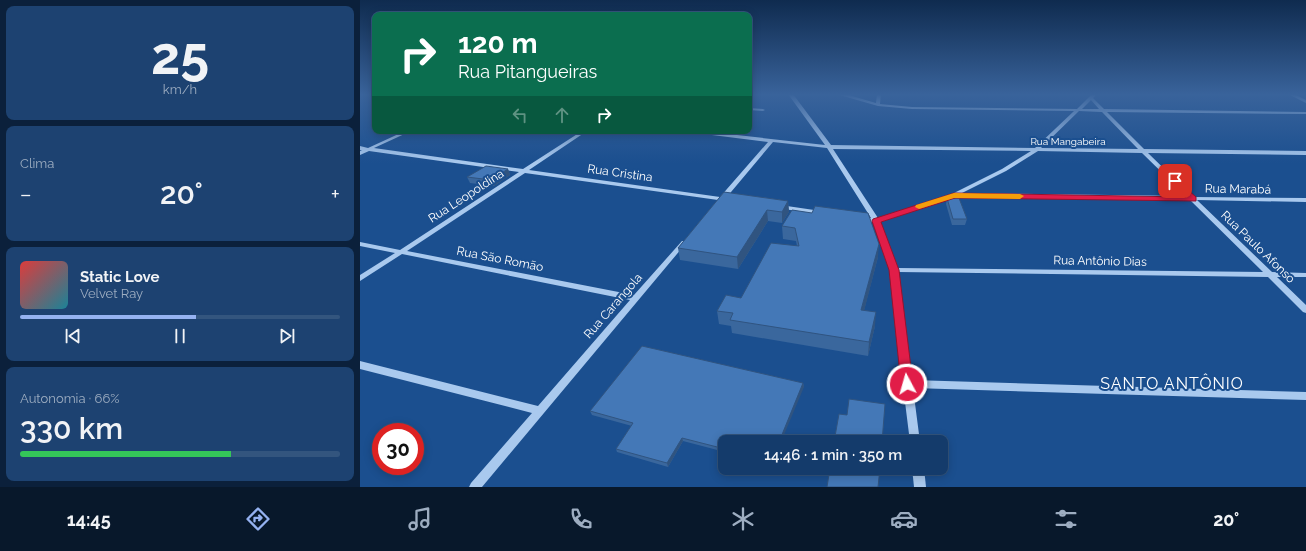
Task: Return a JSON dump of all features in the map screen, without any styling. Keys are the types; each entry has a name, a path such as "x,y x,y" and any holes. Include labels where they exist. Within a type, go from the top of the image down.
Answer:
{"street":[{"path":"807,117 829,147 876,221 894,270 914,435"},
{"path":"851,218 876,221 954,195 1004,170 1036,150 1070,117"},
{"name":"Rua Paulo Afonso","path":"1109,117 1306,310"},
{"path":"360,154 402,134"},
{"name":"Rua Leopoldina","path":"360,279 580,134"},
{"name":"Rua Mangabeira","path":"713,134 829,147 1306,153"},
{"path":"719,202 771,141"},
{"name":"Rua Cristina","path":"360,148 524,171 719,202 737,201"},
{"name":"Rua Marabá","path":"954,195 1306,200"},
{"path":"775,207 828,214"},
{"name":"Rua Carangola","path":"475,487 691,235"},
{"name":"Rua São Romão","path":"360,244 636,298"},
{"name":"Rua Antônio Dias","path":"894,270 1306,275"},
{"path":"360,365 539,411"},
{"path":"907,384 1306,396"},
{"path":"919,475 920,487"}],"building":[{"path":"486,166 508,169 491,180 467,177"},
{"path":"724,192 788,201 782,212 767,210 737,257 678,248"},
{"path":"947,198 959,198 967,219 953,219"},
{"path":"815,206 868,213 879,244 861,310 876,312 869,342 730,320 733,313 717,311 726,295 741,298 771,243 799,246 795,228 782,226 792,210 812,213"},
{"path":"642,346 803,383 782,435 718,435 718,447 682,438 667,463 616,449 633,423 590,411"},
{"path":"849,399 885,404 883,435 835,435 839,414 847,415"},
{"path":"829,475 879,475 878,487 827,487"}],"slow traffic":[{"path":"919,207 954,195 1020,196"}],"district":[{"name":"SANTO ANTÔNIO","path":"1172,383"}],"route":[{"path":"907,384 894,270 876,221 954,195 1193,199 1175,181"}]}
